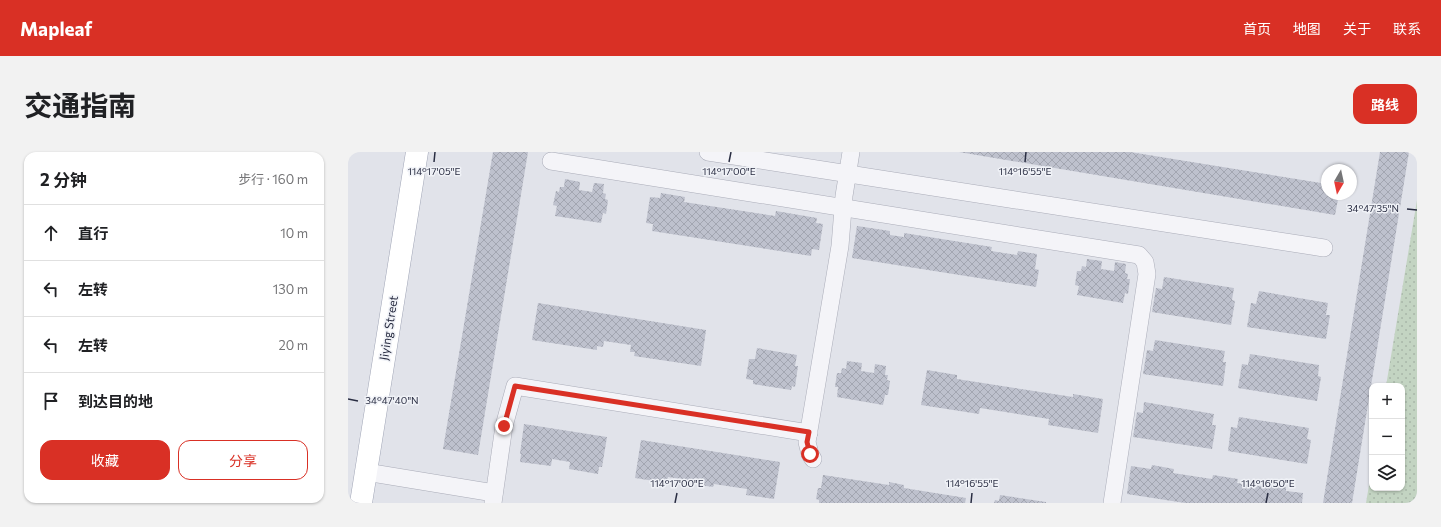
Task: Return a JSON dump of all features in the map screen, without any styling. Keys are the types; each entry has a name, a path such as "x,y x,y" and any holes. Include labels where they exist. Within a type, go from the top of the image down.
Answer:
{"main road":[{"name":"Jiying Street","path":"348,490 402,152"},
{"name":"Jiying Street","path":"361,503 418,152"}],"lane":[{"path":"708,152 1324,248"},
{"path":"813,460 807,442 840,246 843,208 851,152"},
{"path":"551,161 1139,255 1145,262 1147,274 1112,503"},
{"path":"366,472 494,498 504,426 515,386 809,432"}],"green space":[{"path":"1417,200 1417,503 1366,503 1369,485 1369,491 1405,491 1405,383 1386,383"}],"building":[{"path":"493,152 528,152 478,455 443,449"},
{"path":"959,152 1130,152 1321,183 1321,200 1338,200 1335,215"},
{"path":"1380,152 1409,152 1371,383 1369,383 1369,398 1352,503 1323,503"},
{"path":"565,179 580,182 579,190 592,192 594,183 604,184 603,193 606,194 605,199 608,200 606,214 603,213 601,223 555,216 557,206 553,205 556,191 559,192 560,187 564,187"},
{"path":"661,193 685,197 684,202 775,216 776,211 817,218 816,223 823,224 819,250 812,249 811,256 652,231 653,224 646,223 650,197 660,198"},
{"path":"857,226 890,231 890,235 904,237 904,233 992,247 991,251 1017,255 1018,251 1037,254 1035,269 1039,270 1036,287 852,258"},
{"path":"1087,259 1102,261 1101,269 1114,271 1115,262 1126,264 1125,273 1128,274 1127,279 1130,279 1128,294 1125,293 1123,303 1077,295 1079,286 1075,285 1077,271 1081,271 1082,266 1086,267"},
{"path":"1164,277 1234,288 1232,300 1235,301 1231,325 1152,312 1156,288 1162,289"},
{"path":"1259,291 1328,303 1326,315 1330,315 1326,339 1247,327 1251,303 1256,304"},
{"path":"538,303 706,330 701,366 634,356 635,352 630,352 631,345 604,341 603,347 597,346 597,350 532,340"},
{"path":"1155,340 1225,351 1223,362 1226,362 1223,386 1143,374 1147,350 1153,351"},
{"path":"757,348 797,355 795,366 798,366 795,387 792,386 791,390 753,384 753,380 746,379 749,359 755,359"},
{"path":"1250,354 1319,365 1318,376 1321,377 1317,401 1238,388 1242,364 1248,365"},
{"path":"847,361 862,363 861,371 874,373 875,364 886,366 885,375 888,375 887,380 890,381 888,395 885,395 883,405 837,397 838,387 835,387 837,373 841,373 842,368 846,369"},
{"path":"927,370 957,375 957,379 1073,397 1073,394 1103,399 1098,433 1048,425 1049,419 980,408 979,414 921,405"},
{"path":"1144,402 1214,414 1212,425 1216,425 1212,449 1133,437 1137,412 1143,413"},
{"path":"1239,417 1309,428 1307,439 1311,440 1307,464 1228,451 1231,427 1237,428"},
{"path":"524,424 607,437 602,467 599,467 598,474 569,469 570,462 552,459 551,466 520,462"},
{"path":"641,440 780,462 774,499 746,495 747,489 714,484 713,487 700,485 700,482 668,477 667,483 635,478"},
{"path":"1152,465 1174,469 1173,473 1212,479 1213,475 1238,479 1237,483 1266,487 1266,484 1286,487 1286,491 1303,493 1302,503 1185,503 1127,494 1131,466 1151,469"},
{"path":"823,475 889,485 889,482 904,485 904,488 966,498 965,503 819,503 819,500 816,499 818,488 821,488"},
{"path":"1000,495 1046,503 994,503 995,500 999,501"}],"route":[{"path":"504,426 515,386 809,432 807,442 810,454"}]}
